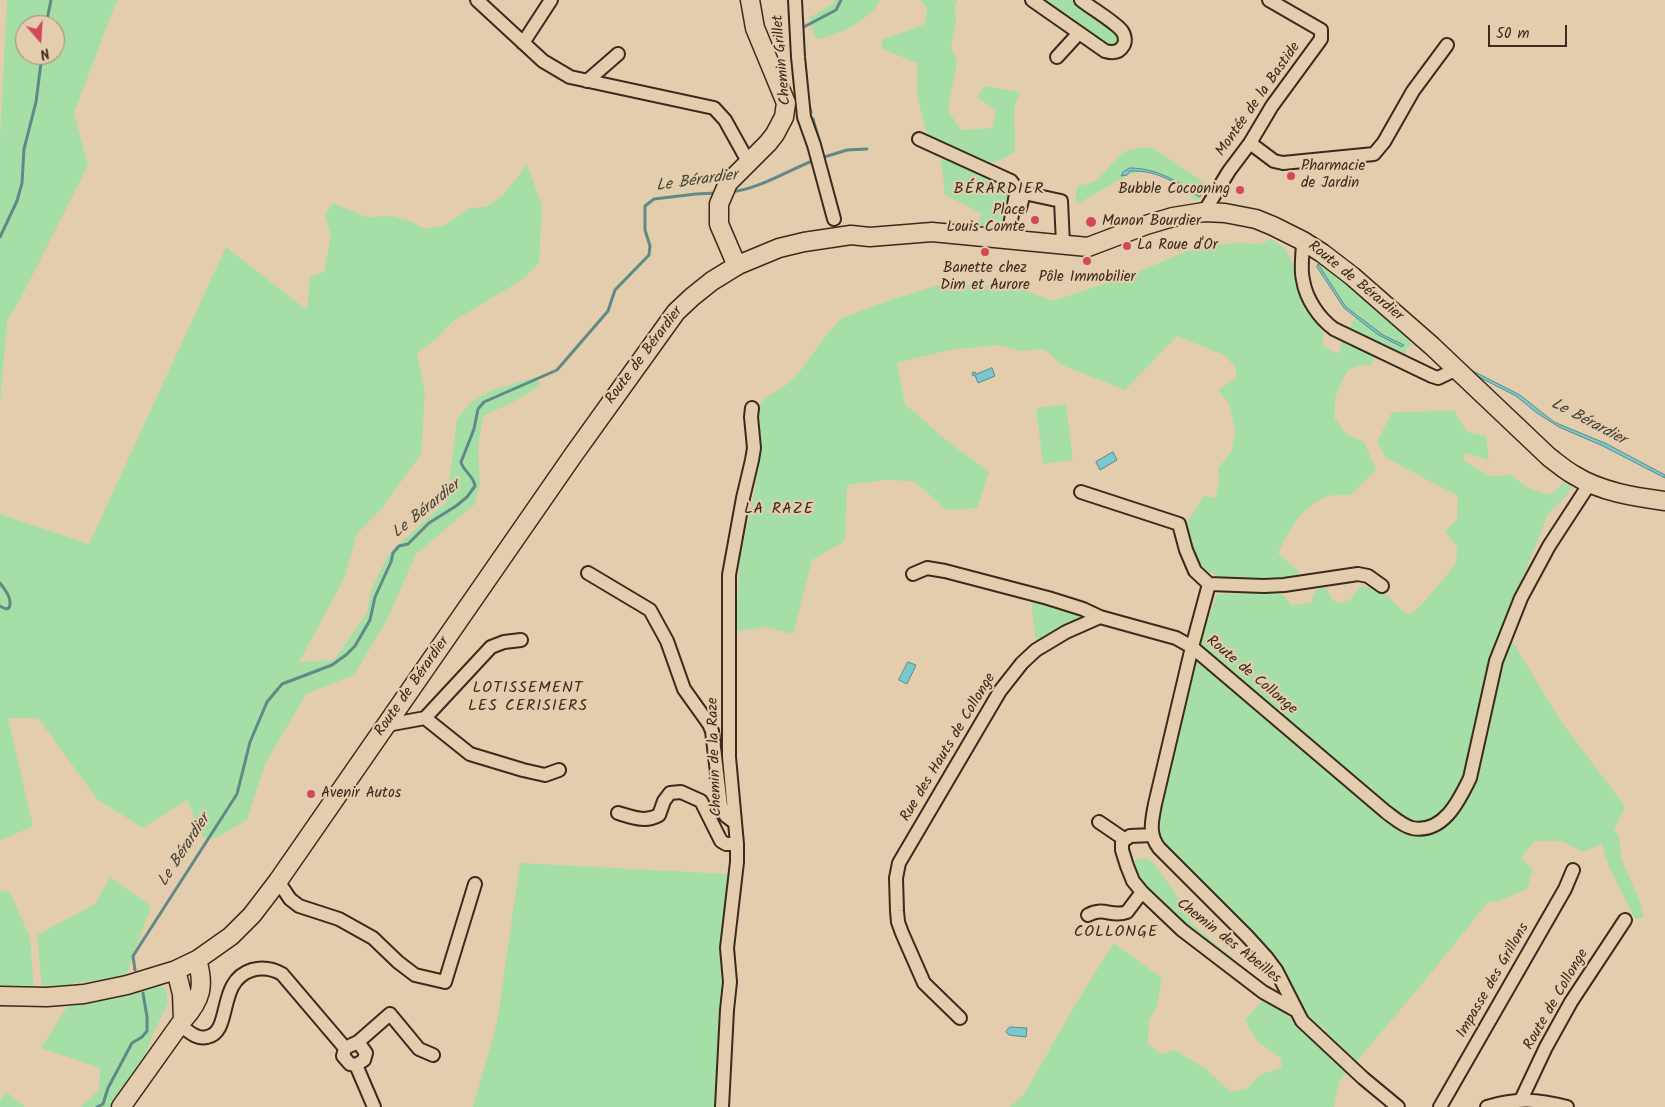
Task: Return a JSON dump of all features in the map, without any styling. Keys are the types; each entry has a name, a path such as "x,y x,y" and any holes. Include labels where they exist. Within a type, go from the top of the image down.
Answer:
{"main road":[{"path":"737,266 719,224 719,204 728,183 775,134 781,124 786,103 755,28 750,0"},
{"name":"Route de Bérardier","path":"0,996 47,997 84,994 127,985 176,970 196,960 231,936 252,915 278,881 568,462 676,312 698,291 737,266 787,246 851,235 870,237 932,232 1082,247 1094,246 1155,222 1183,214 1225,213 1256,220 1303,241 1352,276 1457,369 1548,457 1590,483 1626,494 1665,501"},
{"path":"121,1107 194,1007 200,992 201,975 196,960"},
{"path":"176,970 182,994 181,1023"}],"street":[{"path":"477,0 543,61 570,77 714,108 722,115 749,161"},
{"path":"523,43 551,0"},
{"name":"Chemin Grillet","path":"795,0 804,117 814,145 834,219"},
{"path":"1032,0 1105,51 1113,53 1123,47 1124,36 1122,31 1096,5 1081,0"},
{"name":"Montée de la Bastide","path":"1204,212 1272,106 1321,39 1321,30 1269,0"},
{"path":"1057,56 1079,33"},
{"path":"1250,142 1274,161 1283,163 1374,154 1384,142 1413,91 1447,44"},
{"path":"587,81 618,54"},
{"name":"Chemin Grillet","path":"785,111 804,117"},
{"path":"920,139 1011,181 1017,189 1010,240"},
{"path":"1010,240 1024,193 1062,201 1063,244"},
{"path":"1303,241 1302,280 1318,313 1334,329 1438,378 1457,369"},
{"name":"Chemin de la Raze","path":"722,1107 730,982 727,948 736,876 737,844 729,756 729,575 754,448 752,408"},
{"name":"Route de Collonge","path":"1152,835 1152,820 1192,647 1386,812 1411,828 1428,827 1449,814 1459,800 1470,778 1496,662 1521,598 1549,546 1590,483"},
{"path":"1081,492 1179,524 1186,550 1195,571 1209,584 1264,586 1358,574 1368,576 1382,586"},
{"path":"913,574 927,568 946,571 1048,598 1083,609 1100,617 1176,638 1192,647 1209,584"},
{"path":"588,573 650,610 661,628 684,689 712,731 721,806 726,816 734,822"},
{"name":"Rue des Hauts de Collonge","path":"960,1018 924,983 900,928 898,922 896,878 899,863 1005,684 1036,650 1066,632 1100,617"},
{"path":"387,724 425,718 491,647 504,642 521,640"},
{"path":"425,718 470,754 545,775 559,770"},
{"path":"618,813 641,819 649,819 658,815 670,793 681,792 701,801 720,840 726,844 737,844"},
{"path":"1100,822 1124,839 1130,836 1152,835 1159,848 1263,953 1276,970 1297,1011 1308,1027 1363,1078 1398,1107"},
{"name":"Chemin des Abeilles","path":"1124,839 1122,850 1127,866 1133,881 1142,892 1182,930 1255,986 1285,1006 1297,1011"},
{"name":"Impasse des Grillons","path":"1440,1107 1565,889 1574,870"},
{"path":"278,881 290,899 299,906 339,920 373,938 415,975 445,982 475,884"},
{"path":"1088,915 1100,910 1115,915 1127,912 1142,892"},
{"name":"Route de Collonge","path":"1521,1100 1546,1047 1571,1002 1625,920"},
{"path":"181,1023 199,1037 206,1038 213,1035 221,1026 225,1006 235,981 244,973 265,968 282,974 345,1048"},
{"path":"345,1048 358,1042 390,1014 419,1049 433,1055"},
{"path":"345,1048 343,1056 350,1064 356,1065 364,1060 366,1053 358,1042"},
{"path":"356,1065 374,1107"},
{"path":"1487,1107 1521,1100 1545,1101 1566,1107"}],"green space":[{"path":"7,0 117,0 74,113 88,165 25,290 7,321 0,405 0,140"},
{"path":"835,0 880,0 876,7 862,20 843,31 816,39 809,18 832,4"},
{"path":"920,0 957,0 955,6 956,23 951,45 957,62 948,110 961,130 992,128 996,111 977,97 985,86 1020,92 1014,107 1015,152 997,161 987,162 970,157 928,139 917,96 917,63 882,49 882,40 925,24 927,8"},
{"path":"1042,0 1072,0 1119,33 1120,39 1116,47 1109,48"},
{"path":"1143,147 1153,148 1205,183 1206,189 1199,199 1191,198 1192,194 1157,174 1142,172 1130,174 1079,203 1075,203 1077,186 1096,181 1123,152"},
{"path":"943,155 1001,182 1006,188 1010,199 1004,228 999,231 973,231 982,215 945,195 941,159"},
{"path":"527,165 542,205 539,263 522,280 452,322 436,339 417,353 425,393 421,454 383,507 357,534 344,579 299,662 334,660 367,613 371,590 390,552 447,501 457,419 470,403 490,391 536,377 540,385 513,402 483,416 478,448 480,483 475,504 416,554 387,620 354,675 306,694 265,764 247,820 214,839 203,837 187,800 143,828 97,799 38,718 8,718 33,826 0,841 0,514 89,544 226,247 307,310 310,277 324,272 331,236 325,215 333,203 366,217 392,216 410,221 425,229 445,225 470,208 486,207 502,196"},
{"path":"1270,239 1285,248 1294,266 1310,313 1323,332 1323,346 1339,353 1343,339 1372,354 1374,360 1371,366 1365,364 1348,370 1335,399 1334,417 1346,434 1364,442 1376,470 1351,495 1335,495 1317,501 1297,520 1278,553 1299,572 1299,578 1244,581 1220,577 1198,567 1185,526 1204,496 1216,497 1219,480 1218,469 1232,450 1235,431 1229,404 1218,390 1236,378 1236,368 1226,356 1177,336 1125,390 1062,365 1044,349 1021,351 998,345 949,350 897,363 905,404 952,445 989,472 977,508 947,510 914,481 885,480 847,485 845,541 812,560 793,634 766,627 735,632 740,559 755,489 758,456 755,412 764,399 789,383 842,318 893,299 943,284 1015,286 1052,301 1123,278 1200,246 1240,243 1260,244"},
{"path":"1318,264 1325,265 1342,277 1414,339 1403,356 1377,347 1349,329 1356,315 1346,306"},
{"path":"1066,404 1073,460 1043,464 1036,408"},
{"path":"1454,411 1467,432 1486,436 1489,460 1465,453 1464,461 1490,476 1512,475 1526,487 1551,495 1566,480 1572,485 1566,496 1548,514 1499,638 1512,641 1562,723 1625,806 1614,831 1619,835 1621,858 1640,902 1644,917 1635,919 1609,867 1602,844 1583,852 1561,841 1535,841 1521,858 1533,870 1527,889 1499,901 1488,902 1428,977 1339,1082 1334,1107 1010,1107 1025,1093 1076,1003 1114,943 1162,978 1157,1007 1149,1020 1148,1044 1161,1054 1174,1050 1206,1069 1231,1092 1248,1088 1260,1075 1281,1068 1282,1059 1257,1041 1245,1020 1262,1001 1275,999 1184,927 1138,881 1131,864 1139,859 1153,862 1187,910 1191,923 1285,1002 1287,1015 1314,1042 1323,1036 1326,1028 1314,1028 1306,1018 1288,986 1162,843 1158,834 1158,810 1201,640 1217,594 1277,592 1284,596 1291,605 1311,603 1314,593 1319,588 1326,588 1332,599 1339,603 1350,600 1360,587 1367,587 1386,595 1406,614 1412,613 1422,604 1456,564 1457,547 1445,531 1457,519 1458,496 1386,458 1377,442 1392,412"},
{"path":"1031,599 1079,614 1079,618 1036,644"},
{"path":"520,863 728,874 716,1107 473,1107 497,1023"},
{"path":"110,877 151,906 126,976 42,988 37,935 95,904"},
{"path":"0,891 10,892 30,938 34,990 0,990"},
{"path":"156,983 166,990 168,1003 150,1041 144,1059 114,1107 81,1107 99,1090 100,1068 41,1048 67,1007 113,997"},
{"path":"6,1092 25,1107 0,1107 0,1100"}],"water":[{"path":"1130,168 1150,170 1158,173 1201,195 1200,197 1159,175 1141,171 1130,171 1127,175 1121,176 1123,172"},
{"path":"1318,264 1346,307 1383,335 1404,345 1402,347 1377,334 1344,308 1317,267"},
{"path":"992,368 995,376 978,383 975,375 973,376 972,373 975,372 976,374"},
{"path":"1473,371 1520,395 1554,422 1607,444 1665,475 1665,478 1603,446 1559,427 1537,413 1516,396 1475,375"},
{"path":"1113,452 1117,460 1100,470 1096,462"},
{"path":"908,662 916,665 907,684 899,680"},
{"path":"1010,1027 1027,1028 1026,1037 1009,1035 1006,1032"}],"waterway":[{"path":"48,15 51,0"},
{"path":"800,29 836,10 841,0"},
{"path":"0,237 17,201 22,183 24,149 36,102 41,65"},
{"path":"808,102 811,112"},
{"path":"813,119 819,140"},
{"name":"Le Bérardier","path":"821,158 847,150 867,149"},
{"name":"Le Bérardier","path":"730,192 763,183 815,160"},
{"name":"Le Bérardier","path":"135,970 133,956 237,794 250,742 267,702 282,684 332,665 355,646 370,620 375,597 391,562 393,553 399,546 408,544 429,523 456,506 467,497 475,486 473,479 461,462 474,429 478,409 484,402 557,370 608,311 615,290 649,255 650,246 645,230 645,206 654,199 717,193"},
{"path":"1342,340 1377,357"},
{"path":"0,583 10,601 9,608 6,609 0,606"},
{"name":"Le Bérardier","path":"97,1107 103,1104 108,1088 132,1043 142,1037 147,1031 143,993"}],"place":[{"name":"Pharmacie de Jardin","path":"1291,176"},
{"name":"Bubble Cocooning","path":"1240,190"},
{"name":"Place Louis Comte","path":"1035,220"},
{"name":"Manon Bourdier","path":"1091,222"},
{"name":"La Roue d'Or","path":"1127,246"},
{"name":"Banette chez Dim et Aurore","path":"985,252"},
{"name":"Pôle Immobilier","path":"1087,261"},
{"name":"Avenir Autos","path":"311,794"}],"district":[{"name":"BÉRARDIER","path":"999,190"},
{"name":"LA RAZE","path":"779,510"},
{"name":"LOTISSEMENT LES CERISIERS","path":"528,698"},
{"name":"COLLONGE","path":"1116,933"}]}
